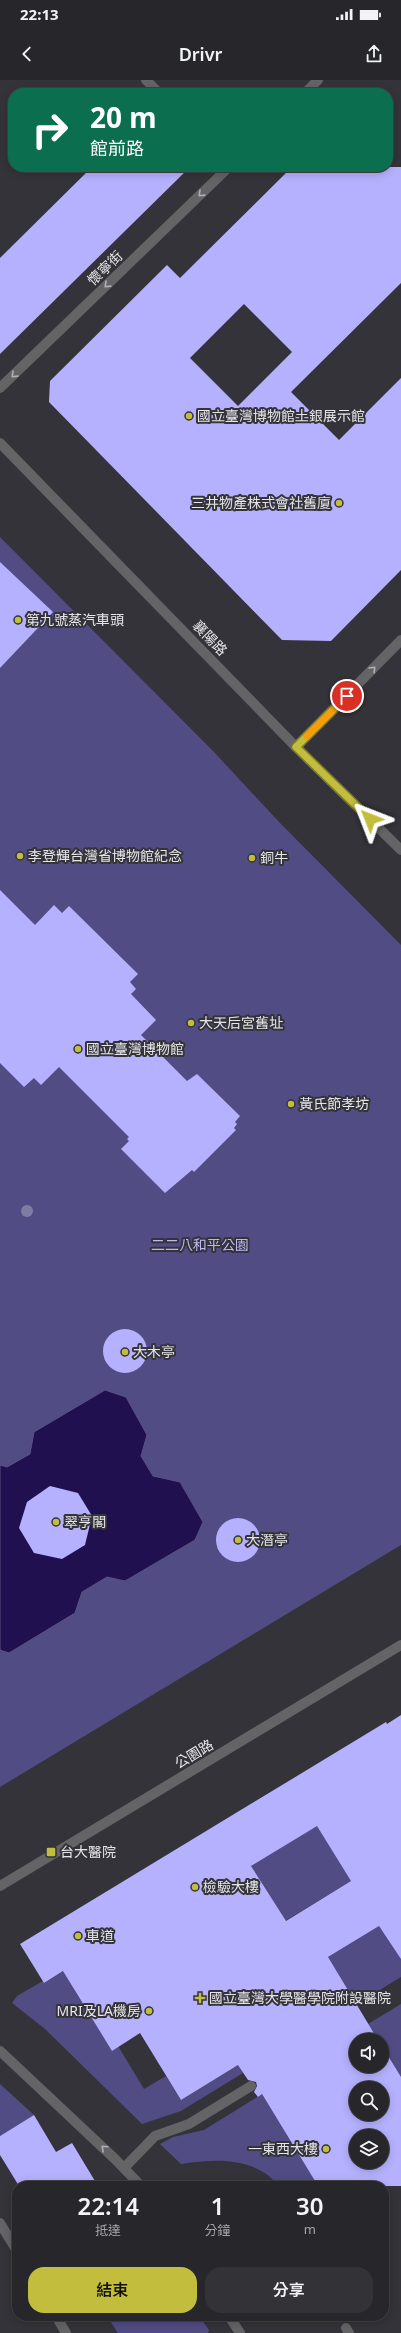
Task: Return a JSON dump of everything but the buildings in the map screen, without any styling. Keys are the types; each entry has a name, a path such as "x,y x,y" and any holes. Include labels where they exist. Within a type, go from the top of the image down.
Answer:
{"street":[{"path":"146,80 155,88"},
{"path":"310,88 318,80"},
{"name":"懷寧街","path":"0,388 224,172"},
{"name":"襄陽路","path":"0,443 296,747 401,850"},
{"path":"296,747 401,640"},
{"name":"公園路","path":"0,1886 401,1645"},
{"path":"0,2051 136,2181"},
{"path":"124,2168 155,2136 189,2124 251,2086"},
{"path":"0,2223 12,2243"},
{"path":"59,2321 66,2333"},
{"path":"232,2321 240,2333"}],"green space":[{"name":"二二八和平公園","path":"0,537 214,752 281,824 401,945 401,1545 0,1787"},
{"path":"317,1825 366,1872 270,1930 251,1866"},
{"path":"401,1912 401,1977 357,2004 347,1989 315,2009 327,2029 273,2059 268,2052 241,2069 243,2073 181,2111 142,2124 45,2029 12,2003 17,1996 43,1981 44,1983 104,1946 114,1963 74,1989 112,2050 118,2046 144,2089 166,2076 181,2100 315,2018 304,2001 308,1998 299,1983 318,1972 315,1965 379,1926 383,1932 400,1922 396,1916"},
{"path":"401,2004 401,2107 389,2111 389,2081 386,2081 394,2067 389,2058 389,2033 374,2033 368,2024"},
{"path":"0,2084 34,2115 0,2136"},
{"path":"262,2094 315,2181 274,2181 263,2172 253,2167 233,2162 202,2161 181,2164 160,2144 173,2137 204,2130"},
{"path":"110,2321 203,2321 209,2330 208,2333 118,2333"}],"shaded area":[{"path":"105,1390 126,1397 147,1435 141,1456 153,1476 180,1482 203,1522 195,1540 125,1581 107,1577 82,1592 75,1613 9,1653 0,1650 0,1465 7,1467 30,1454 34,1432"}],"slow traffic":[{"path":"307,736 332,711"}],"place":[{"name":"國立臺灣博物館土銀展示館","path":"189,416"},
{"name":"三井物產株式會社舊廈","path":"339,503"},
{"name":"第九號蒸汽車頭","path":"18,620"},
{"name":"李登輝台灣省博物館紀念","path":"20,856"},
{"name":"銅牛","path":"252,858"},
{"name":"大天后宮舊址","path":"191,1023"},
{"name":"國立臺灣博物館","path":"78,1049"},
{"name":"黃氏節孝坊","path":"291,1104"},
{"name":"大木亭","path":"125,1352"},
{"name":"翠亨閣","path":"56,1522"},
{"name":"大潛亭","path":"238,1540"},
{"name":"台大醫院","path":"51,1852"},
{"name":"檢驗大樓","path":"195,1887"},
{"name":"車道","path":"78,1936"},
{"name":"國立臺灣大學醫學院附設醫院","path":"200,1998"},
{"name":"MRI及LA機房","path":"149,2011"},
{"name":"一東西大樓","path":"326,2149"}],"route":[{"path":"347,696 296,747 370,819"}]}
